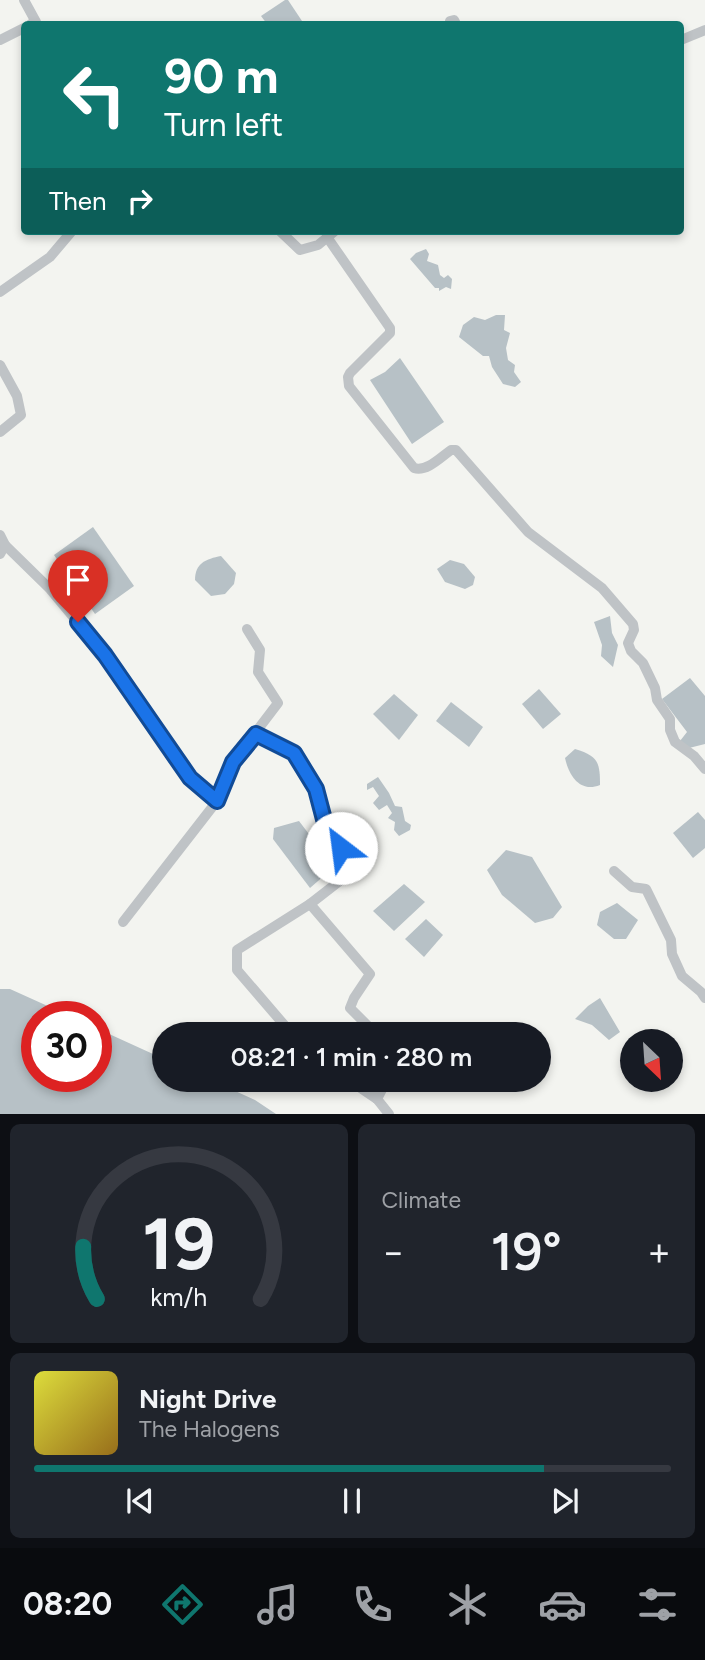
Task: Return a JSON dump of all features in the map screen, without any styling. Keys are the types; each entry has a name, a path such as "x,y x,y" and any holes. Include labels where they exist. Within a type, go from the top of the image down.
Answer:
{"street":[{"path":"24,0 35,21"},
{"path":"0,40 21,30"},
{"path":"684,39 705,30"},
{"path":"0,292 50,257 69,235"},
{"path":"284,235 300,250 318,245 330,235"},
{"path":"332,235 390,328 390,333 348,377 349,386 414,468 426,468 456,450 528,532 602,588 633,624 634,630 628,643 631,651 643,663 655,688 657,700 670,719 670,730 676,742 705,769"},
{"path":"0,365 17,396 21,415 0,432"},
{"path":"2,545 50,589 105,655 190,778 217,801"},
{"path":"123,922 217,801 233,762 278,703 258,672 260,650 247,629"},
{"path":"256,734 294,753 316,789 326,827 355,869 310,904 237,950 237,970 282,1022"},
{"path":"614,871 632,887 646,890 671,940 671,954 682,976 705,998"},
{"path":"310,904 370,974 350,1008 364,1022"},
{"path":"367,1092 377,1099 389,1114"},
{"path":"377,1099 381,1092"}],"shaded area":[{"path":"288,0 302,21 265,21 261,16"},
{"path":"426,249 429,254 427,261 438,265 440,275 444,278 448,275 452,279 451,289 446,287 439,291 410,259"},
{"path":"496,315 505,315 504,330 510,333 506,348 508,360 515,365 514,372 521,382 515,387 503,384 492,367 489,356 483,356 459,337 463,325 474,317 485,320"},
{"path":"400,358 444,422 412,444 370,380 385,372"},
{"path":"93,527 134,586 95,614 54,555"},
{"path":"221,556 236,573 234,584 225,594 211,596 195,580 197,570 202,563"},
{"path":"450,560 464,564 475,577 473,585 465,589 445,582 437,569"},
{"path":"610,616 612,633 618,645 613,667 601,656 602,645 594,622"},
{"path":"690,678 705,696 705,744 689,748 680,741 687,732 662,699"},
{"path":"539,689 561,714 543,729 522,704"},
{"path":"394,694 418,715 399,740 373,714"},
{"path":"451,702 483,727 469,747 436,721"},
{"path":"575,749 589,754 596,761 600,785 587,787 573,777 565,758"},
{"path":"378,777 395,806 402,807 405,821 411,825 410,830 399,836 394,830 395,822 388,818 392,813 387,805 379,810 373,803 379,796 373,787 367,790 367,784"},
{"path":"698,812 705,820 705,848 693,858 673,833"},
{"path":"299,821 334,867 310,888 273,839 274,828"},
{"path":"506,850 532,857 562,907 553,918 535,923 502,895 487,870"},
{"path":"404,884 425,902 394,931 373,911"},
{"path":"617,903 638,920 626,939 614,939 597,925 600,912"},
{"path":"426,919 443,935 424,957 405,939"},
{"path":"0,989 10,989 37,1001 21,1001 21,1092 112,1092 112,1035 152,1054 152,1092 237,1092 276,1114 0,1114"},
{"path":"600,998 620,1032 609,1040 592,1025 575,1019"}],"route":[{"path":"78,622 105,655 190,778 217,801 233,762 256,734 294,753 316,789 326,827 341,848"}]}
